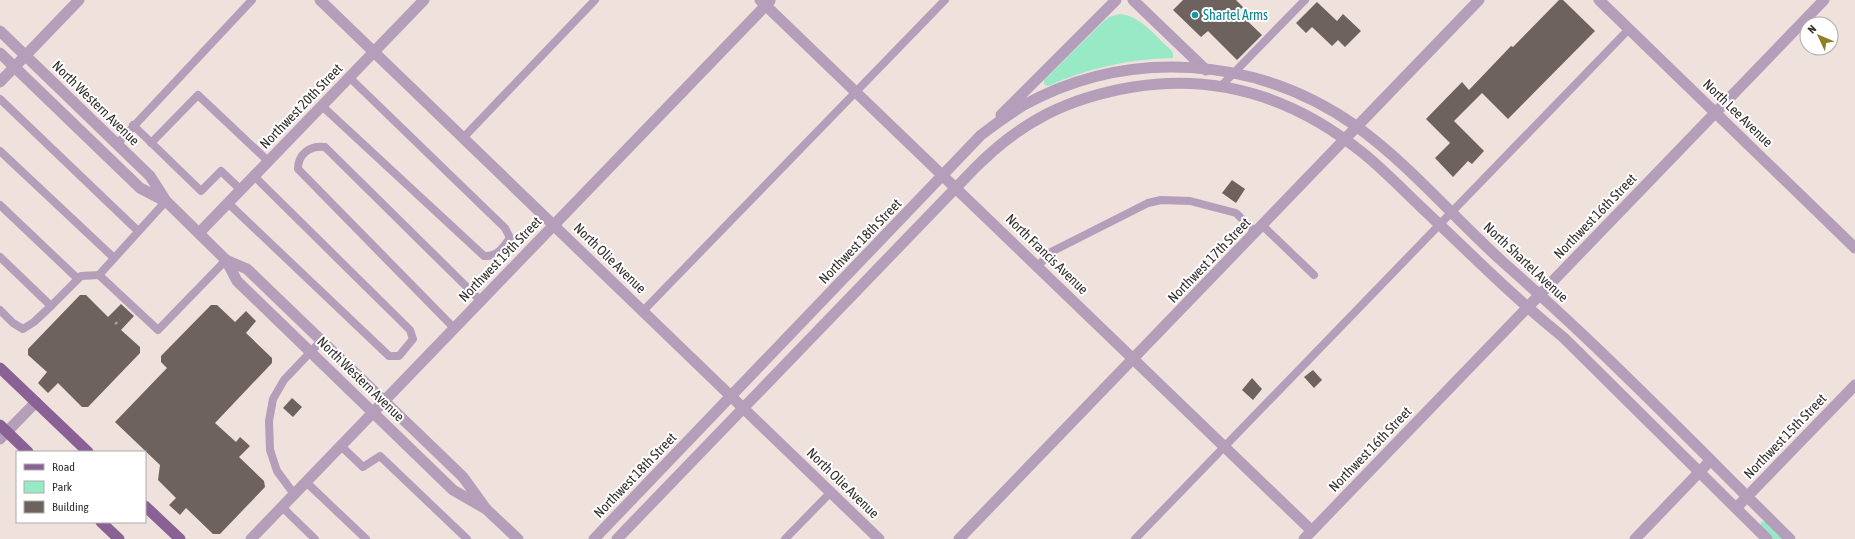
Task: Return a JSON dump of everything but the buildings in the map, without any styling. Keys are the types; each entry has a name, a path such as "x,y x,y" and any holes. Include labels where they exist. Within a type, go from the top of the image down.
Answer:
{"main road":[{"path":"0,368 87,451"},
{"path":"2,432 27,451"},
{"path":"146,507 180,539"},
{"path":"102,523 119,539"}],"street":[{"path":"0,82 79,0"},
{"name":"North Olie Avenue","path":"320,0 879,539"},
{"name":"Northwest 20th Street","path":"199,233 424,0"},
{"path":"981,135 1116,0"},
{"path":"1133,0 1222,85"},
{"name":"Northwest 17th Street","path":"959,539 1479,0"},
{"name":"North Lee Avenue","path":"1599,0 1855,248"},
{"name":"Northwest 16th Street","path":"1304,539 1824,0"},
{"name":"North Francis Avenue","path":"765,2 856,92 1312,530"},
{"name":"Northwest 19th Street","path":"251,539 481,301 765,2"},
{"name":"North Western Avenue","path":"0,30 150,176 166,201 226,260 237,281 453,490 486,509"},
{"name":"North Western Avenue","path":"0,53 140,188 166,201"},
{"name":"Northwest 18th Street","path":"594,539 981,135 1021,107 1064,87 1087,80 1125,71 1157,67 1204,68"},
{"name":"North Shartel Avenue","path":"1204,68 1235,73 1270,82 1304,95 1336,113 1383,147 1602,353 1790,539"},
{"path":"617,539 743,407 956,188 1007,138 1034,121 1073,102 1106,92 1142,85 1191,83 1222,85 1280,103 1319,123 1345,140 1373,162 1527,308 1562,337 1767,539"},
{"name":"North Western Avenue","path":"226,260 247,269 463,476 486,509 518,539"},
{"name":"Northwest 15th Street","path":"1736,508 1855,385"},
{"path":"2,432 36,402"},
{"path":"1635,539 1710,461"}],"lane":[{"path":"117,144 133,125 252,0"},
{"path":"463,138 595,0"},
{"path":"643,311 945,0"},
{"path":"1222,85 1305,0"},
{"path":"1135,539 1629,28"},
{"path":"322,106 484,256 492,257 502,249 510,238 505,228 349,77"},
{"path":"151,142 198,95 268,161"},
{"path":"0,99 138,231"},
{"path":"133,125 201,191 221,171 241,190"},
{"path":"454,328 298,169 298,161 306,152 316,146 325,147 481,301"},
{"path":"0,151 114,258"},
{"path":"228,203 389,356 399,356 406,349 413,339 410,330 254,176"},
{"path":"1038,266 1051,252 1148,203 1161,200 1190,201 1236,213 1259,229 1314,275"},
{"path":"0,310 13,323 23,329 34,322 81,276 99,275 166,201"},
{"path":"0,205 78,279"},
{"path":"0,257 51,306"},
{"path":"99,275 158,330 226,260"},
{"path":"294,494 277,471 270,450 269,421 273,398 280,386 321,341"},
{"path":"340,446 363,467 380,456 467,539"},
{"path":"306,482 366,539"},
{"path":"785,539 831,492"},
{"path":"282,507 315,539"}],"path":[{"path":"115,324 120,320"}],"green space":[{"path":"1119,14 1134,18 1147,27 1170,49 1173,53 1173,58 1141,60 1093,69 1048,86 1044,84 1044,80 1103,22 1109,17"},
{"path":"1762,521 1766,522 1783,539 1772,539 1760,525"}],"place":[{"name":"Shartel Arms","path":"1195,15"}]}
